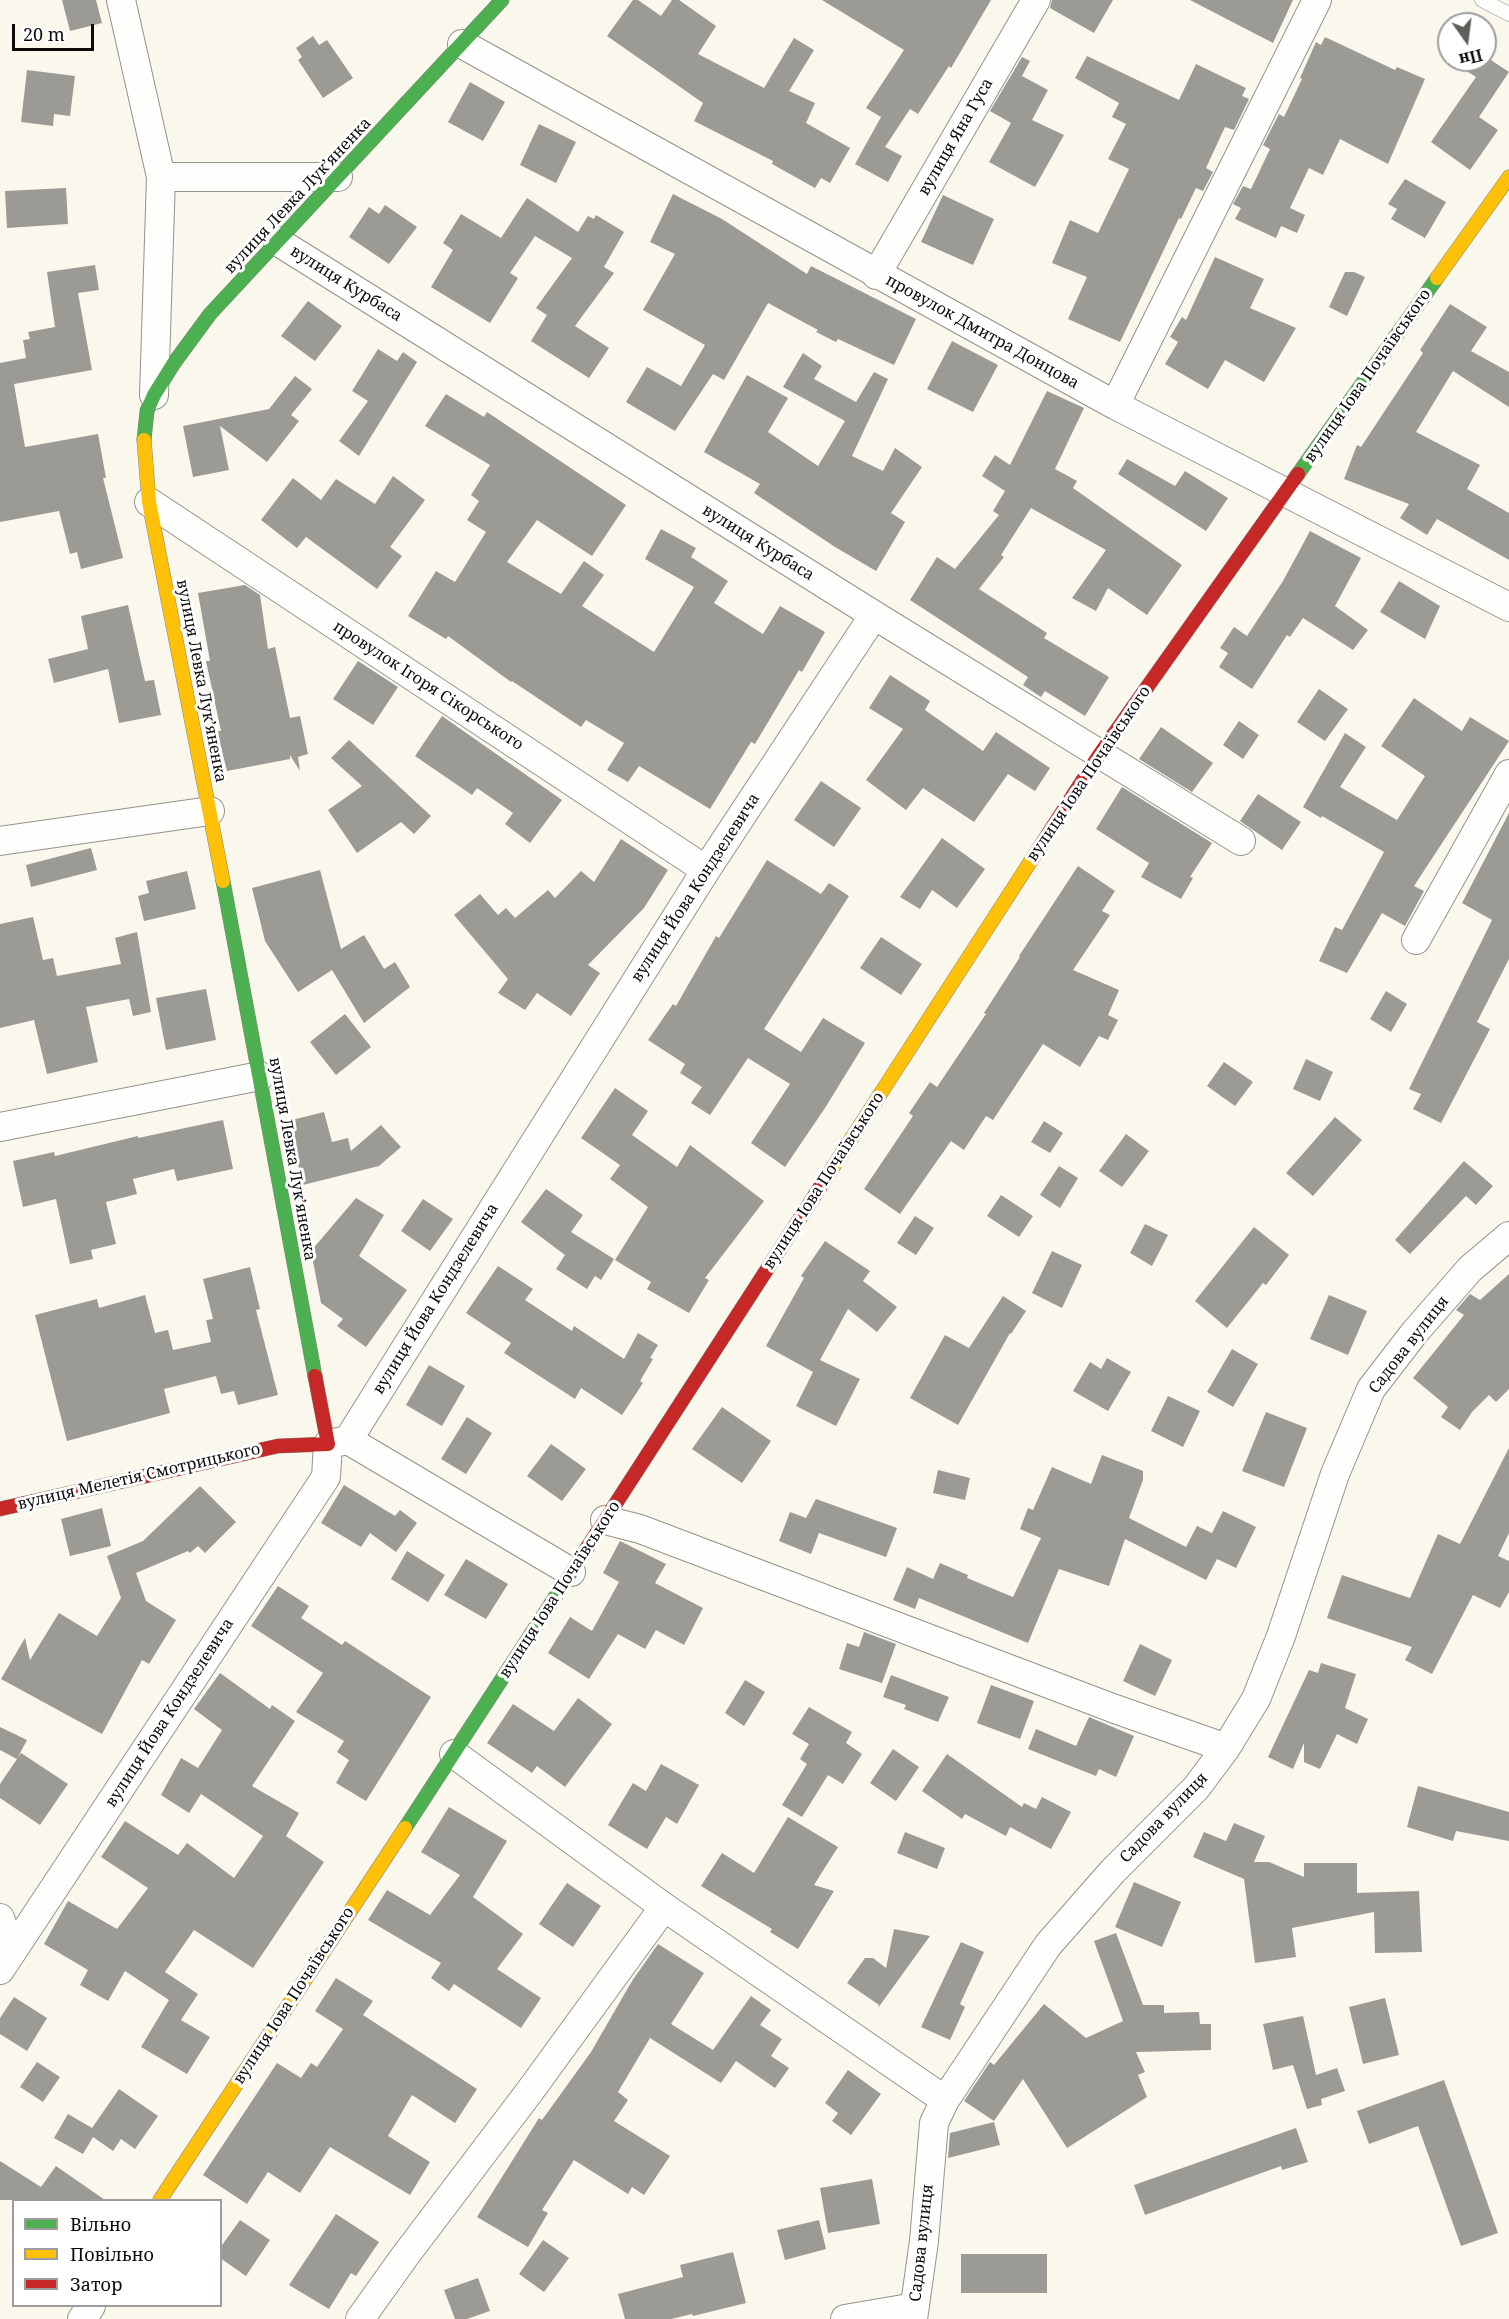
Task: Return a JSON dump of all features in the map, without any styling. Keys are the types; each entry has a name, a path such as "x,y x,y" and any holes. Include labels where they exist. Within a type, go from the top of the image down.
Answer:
{"street":[{"path":"121,0 161,177 154,395"},
{"name":"вулиця Левка Лукʼяненка","path":"338,1442 260,1076 149,502 143,445 147,411 154,395 210,314 502,0"},
{"name":"вулиця Яна Гуса","path":"876,275 1036,0"},
{"path":"1115,405 1317,0"},
{"name":"провулок Дмитра Донцова","path":"462,44 876,275 1115,405 1509,607"},
{"path":"161,177 338,177"},
{"name":"вулиця Іова Почаївського","path":"161,2199 454,1754 1099,755 1509,177"},
{"name":"вулиця Курбаса","path":"277,241 1240,841"},
{"name":"провулок Ігоря Сікорського","path":"149,502 706,870"},
{"name":"вулиця Йова Кондзелевича","path":"6,1961 326,1477 338,1442 706,870 874,615"},
{"path":"1416,940 1509,774"},
{"path":"0,841 210,811"},
{"path":"0,1127 260,1076"},
{"name":"Садова вулиця","path":"914,2313 924,2241 934,2123 945,2100 1048,1944 1113,1871 1196,1788 1226,1748 1257,1699 1281,1636 1335,1474 1371,1389 1415,1332 1470,1269 1509,1236"},
{"path":"338,1442 571,1572"},
{"name":"вулиця Мелетія Смотрицького","path":"0,1509 278,1446 338,1442"},
{"path":"605,1520 640,1528 1115,1709 1226,1748"},
{"path":"454,1754 664,1907 945,2100"},
{"path":"360,2319 664,1907"},
{"path":"0,1918 6,1961"},
{"path":"845,2319 914,2313"}],"lane":[{"path":"1482,0 1509,14"}],"building":[{"path":"62,0 96,0 102,23 70,31"},
{"path":"633,0 638,0 661,16 672,0 679,0 716,26 698,54 764,88 794,38 814,50 789,91 815,103 806,123 850,148 830,183 821,178 815,188 772,164 773,161 694,121 703,103 607,36"},
{"path":"822,0 991,0 951,68 949,66 918,114 910,109 885,147 902,156 888,182 855,164 881,117 866,108 904,50"},
{"path":"1052,0 1113,0 1094,33 1050,8"},
{"path":"1190,0 1293,0 1273,43"},
{"path":"313,36 319,45 327,40 353,78 323,98 298,60 302,57 296,48"},
{"path":"1325,37 1395,70 1397,67 1425,79 1388,164 1340,139 1323,175 1309,168 1290,208 1305,215 1297,233 1281,226 1276,238 1235,219 1241,208 1233,204 1243,186 1251,189 1270,149 1263,145 1279,114 1284,117 1316,42 1321,45"},
{"path":"1087,56 1179,100 1196,64 1246,88 1242,96 1249,99 1234,130 1225,127 1206,168 1213,172 1203,191 1196,188 1181,219 1179,218 1120,342 1068,319 1087,277 1052,263 1070,220 1098,233 1129,169 1108,159 1126,124 1112,117 1119,103 1075,78"},
{"path":"1022,57 1030,61 1022,76 1048,90 1032,120 1064,135 1035,187 989,162 1011,123 990,111"},
{"path":"1497,64 1509,72 1479,117 1498,130 1470,170 1431,142 1476,77 1468,72 1497,72"},
{"path":"27,70 75,76 70,116 54,114 53,126 21,122"},
{"path":"470,82 505,102 483,141 448,122"},
{"path":"539,124 576,142 556,183 520,165"},
{"path":"1405,179 1446,202 1425,238 1391,219 1397,209 1388,204"},
{"path":"66,188 68,224 7,228 5,191"},
{"path":"673,194 722,219 807,274 811,266 916,319 894,365 838,339 836,342 768,303 724,380 713,374 675,431 626,402 647,367 681,386 705,345 643,310 675,254 650,242"},
{"path":"943,195 994,219 973,265 921,242"},
{"path":"527,198 578,232 588,216 594,219 596,215 624,232 604,267 614,273 575,326 609,348 589,378 531,341 547,315 536,308 572,258 535,236 510,273 518,278 490,323 431,287 453,250 443,243 461,214 501,238"},
{"path":"385,205 417,227 389,264 349,237 369,207 379,214"},
{"path":"1215,257 1264,279 1250,308 1296,328 1264,382 1225,360 1208,389 1165,364 1178,342 1170,337 1182,317 1186,320"},
{"path":"95,265 99,290 78,293 92,370 14,384 25,447 98,434 106,478 103,478 123,558 81,569 77,552 70,554 59,511 0,522 0,363 26,358 23,340 30,339 28,332 55,327 47,272"},
{"path":"1345,272 1354,272 1365,277 1347,316 1329,307"},
{"path":"308,301 342,326 315,361 281,336"},
{"path":"1450,304 1487,327 1471,351 1509,372 1509,407 1453,371 1416,432 1480,465 1467,489 1509,513 1509,560 1437,519 1427,535 1400,518 1409,504 1344,479 1357,445 1361,447 1423,353 1420,350"},
{"path":"952,341 998,365 973,412 927,389"},
{"path":"378,349 397,361 403,352 417,362 359,456 339,441 368,401 352,391"},
{"path":"803,353 822,366 814,379 856,402 874,372 888,379 852,456 883,471 895,448 922,467 891,513 905,522 876,571 835,547 754,493 760,484 704,452 747,375 788,398 768,432 818,466 845,421 783,387"},
{"path":"295,376 312,389 291,415 299,421 267,462 220,426 229,470 193,477 183,426 269,409"},
{"path":"1047,391 1084,408 1055,469 1077,481 1073,488 1182,565 1147,615 1108,588 1096,611 1072,598 1106,550 1031,508 1001,555 1004,557 979,589 1047,633 1044,638 1109,677 1085,716 1045,691 1041,697 1023,685 1028,677 910,600 937,557 955,569 999,515 993,511 1005,491 982,476 995,455 1010,465"},
{"path":"446,394 484,417 487,412 626,505 592,556 537,520 507,562 561,594 584,561 604,575 582,606 654,652 694,587 645,559 661,529 696,548 691,557 728,581 714,603 763,634 780,606 825,632 802,672 799,670 755,744 751,742 710,809 639,766 628,782 607,770 624,743 586,720 581,727 511,682 448,636 446,639 408,616 436,571 455,582 486,532 467,520 479,501 471,495 490,465 425,426"},
{"path":"1127,459 1175,486 1185,471 1228,498 1206,531 1118,474"},
{"path":"393,476 425,500 390,547 402,556 377,589 306,537 297,548 261,520 293,478 321,500 336,479 375,504"},
{"path":"1310,531 1361,558 1335,606 1368,630 1353,650 1303,618 1290,637 1287,635 1252,689 1219,667 1228,653 1220,648 1234,627 1247,636 1283,581"},
{"path":"1399,581 1440,606 1425,639 1380,612"},
{"path":"245,585 260,595 268,649 275,647 290,718 300,716 308,754 298,757 300,771 290,755 290,759 227,771 217,731 221,731 206,661 210,661 198,593"},
{"path":"128,605 145,681 154,680 161,715 119,723 108,669 54,683 48,659 88,649 81,616"},
{"path":"358,661 398,687 373,725 333,699"},
{"path":"890,675 930,701 925,710 983,751 996,732 1050,768 1035,791 1008,774 974,822 923,788 906,810 866,780 903,729 869,708"},
{"path":"1319,689 1348,709 1325,741 1297,722"},
{"path":"1414,698 1462,731 1470,717 1509,741 1414,886 1424,891 1405,926 1382,913 1347,973 1319,961 1335,927 1342,930 1384,852 1303,807 1345,733 1366,747 1340,787 1397,820 1425,776 1381,746"},
{"path":"442,716 562,800 530,843 505,824 513,813 477,788 472,795 415,756"},
{"path":"1239,721 1259,735 1243,759 1223,745"},
{"path":"1161,727 1213,763 1192,792 1139,759"},
{"path":"349,740 431,816 414,834 401,822 357,853 328,810 362,786 331,758"},
{"path":"821,781 861,808 834,847 794,820"},
{"path":"1122,787 1212,843 1190,877 1193,878 1181,899 1141,877 1149,863 1096,829"},
{"path":"1258,794 1301,822 1282,850 1240,821"},
{"path":"1509,813 1509,959 1477,1022 1490,1029 1441,1123 1413,1109 1421,1094 1409,1089 1492,920 1462,903"},
{"path":"942,838 985,869 957,908 932,890 920,909 900,897"},
{"path":"621,839 668,870 644,908 588,965 600,973 571,1016 537,993 525,1010 498,993 508,979 454,915 480,894 498,915 506,908 515,918 548,890 555,898 581,871 594,882"},
{"path":"91,848 97,870 31,887 26,865"},
{"path":"767,860 821,894 829,883 849,896 764,1029 801,1052 823,1018 865,1043 785,1167 751,1143 790,1084 748,1058 710,1115 691,1103 702,1087 680,1073 685,1064 648,1040 673,1004 676,1006 716,936 719,938"},
{"path":"1078,866 1115,891 1102,911 1110,915 1073,970 1119,990 1108,1015 1118,1020 1108,1040 1099,1036 1080,1067 1043,1044 993,1120 986,1116 964,1150 951,1141 900,1214 864,1189 913,1116 909,1113 930,1082 937,1087 986,1014 984,1013 1019,956"},
{"path":"320,870 341,949 364,935 384,969 395,962 410,987 364,1023 332,970 298,992 265,941 252,888"},
{"path":"187,871 196,909 144,921 138,896 149,893 146,881"},
{"path":"33,917 43,960 53,958 57,976 121,964 115,938 137,932 151,1012 133,1016 129,999 86,1007 98,1062 47,1074 34,1020 0,1028 0,924"},
{"path":"881,937 922,964 901,995 860,968"},
{"path":"206,989 216,1040 166,1050 156,998"},
{"path":"1386,991 1407,1004 1391,1032 1370,1019"},
{"path":"345,1014 371,1047 336,1075 310,1042"},
{"path":"1306,1059 1333,1072 1320,1101 1293,1089"},
{"path":"1224,1062 1253,1082 1235,1106 1207,1086"},
{"path":"615,1088 648,1111 632,1135 677,1167 690,1145 764,1201 705,1278 709,1280 689,1313 647,1289 651,1282 615,1260 648,1207 610,1179 620,1165 581,1138"},
{"path":"324,1112 332,1142 348,1138 351,1151 381,1125 401,1147 379,1166 303,1185 288,1121"},
{"path":"1335,1117 1362,1140 1313,1196 1286,1173"},
{"path":"223,1120 233,1169 177,1181 174,1169 133,1179 137,1194 106,1202 116,1244 91,1250 93,1259 70,1264 56,1199 23,1207 13,1161 54,1152 55,1156 138,1136 138,1138"},
{"path":"1044,1121 1063,1133 1050,1153 1031,1142"},
{"path":"1126,1134 1149,1151 1122,1187 1099,1171"},
{"path":"1464,1161 1493,1186 1476,1205 1466,1196 1410,1254 1395,1240"},
{"path":"1059,1166 1078,1178 1060,1208 1040,1195"},
{"path":"546,1189 583,1215 571,1232 614,1259 601,1280 595,1276 587,1289 556,1269 565,1255 521,1222"},
{"path":"1001,1195 1033,1216 1019,1237 987,1216"},
{"path":"356,1198 384,1215 359,1256 407,1290 366,1347 337,1326 343,1319 321,1303 311,1251"},
{"path":"423,1199 453,1219 430,1251 401,1231"},
{"path":"915,1216 934,1228 916,1255 897,1243"},
{"path":"1145,1224 1168,1235 1152,1266 1130,1253"},
{"path":"1254,1227 1289,1255 1266,1285 1263,1283 1227,1328 1195,1301"},
{"path":"825,1241 870,1271 863,1281 897,1307 877,1332 848,1309 820,1360 860,1379 836,1426 796,1406 813,1372 766,1346 804,1278 801,1276"},
{"path":"1052,1251 1082,1265 1062,1308 1032,1293"},
{"path":"498,1266 533,1289 525,1300 572,1331 574,1326 624,1359 638,1333 658,1345 640,1381 643,1383 622,1415 581,1388 575,1399 504,1353 511,1343 466,1313"},
{"path":"250,1267 260,1309 256,1310 278,1395 238,1405 234,1391 221,1394 216,1376 164,1389 170,1413 67,1441 35,1315 97,1299 99,1308 145,1295 155,1333 168,1330 173,1350 211,1342 206,1320 213,1319 203,1279"},
{"path":"1509,1274 1509,1389 1496,1402 1489,1395 1472,1412 1460,1430 1441,1417 1448,1407 1413,1378 1464,1315 1456,1310 1470,1294 1480,1300"},
{"path":"1329,1295 1367,1311 1348,1355 1310,1339"},
{"path":"1003,1296 1026,1311 1010,1333 958,1425 910,1398 945,1335 969,1348"},
{"path":"1232,1349 1258,1364 1233,1407 1207,1392"},
{"path":"1107,1358 1131,1372 1108,1411 1073,1391 1090,1362 1101,1369"},
{"path":"429,1365 465,1386 442,1426 406,1405"},
{"path":"1168,1396 1200,1411 1183,1447 1151,1431"},
{"path":"722,1407 771,1441 742,1483 692,1449"},
{"path":"1266,1412 1307,1428 1284,1487 1242,1471"},
{"path":"467,1417 492,1433 466,1474 441,1459"},
{"path":"551,1444 586,1469 562,1501 527,1476"},
{"path":"1509,1448 1509,1533 1498,1556 1509,1561 1509,1592 1500,1608 1473,1595 1432,1674 1405,1660 1412,1647 1327,1618 1342,1575 1410,1598 1438,1534 1460,1544"},
{"path":"1102,1455 1143,1471 1143,1480 1129,1518 1186,1547 1197,1526 1212,1533 1223,1511 1256,1527 1236,1568 1217,1559 1206,1580 1125,1539 1109,1586 1059,1569 1028,1643 919,1598 915,1609 893,1600 907,1567 933,1579 940,1563 968,1575 967,1578 1013,1597 1041,1538 1020,1529 1028,1508 1033,1510 1052,1467 1091,1484"},
{"path":"938,1470 970,1478 965,1500 933,1493"},
{"path":"344,1485 395,1516 400,1510 417,1523 396,1552 370,1533 361,1547 321,1523"},
{"path":"200,1486 236,1522 205,1553 198,1546 190,1553 188,1551 136,1573 146,1601 176,1620 149,1664 142,1660 102,1734 1,1679 25,1638 30,1660 59,1613 97,1636 121,1598 107,1556 143,1541"},
{"path":"816,1499 897,1528 886,1557 819,1533 811,1554 779,1541 790,1512 806,1518"},
{"path":"102,1508 111,1546 70,1556 61,1519"},
{"path":"620,1541 666,1564 655,1583 703,1608 684,1645 656,1630 645,1649 618,1634 589,1679 548,1653 570,1617 592,1631 619,1582 603,1573"},
{"path":"407,1551 445,1575 428,1602 391,1579"},
{"path":"466,1559 508,1584 486,1619 444,1595"},
{"path":"278,1586 309,1606 301,1618 342,1645 345,1641 431,1697 366,1801 336,1783 349,1760 337,1752 344,1741 296,1712 323,1673 251,1626"},
{"path":"864,1632 896,1644 882,1683 839,1669 847,1643 859,1647"},
{"path":"1140,1644 1172,1660 1155,1696 1123,1681"},
{"path":"1321,1663 1356,1674 1345,1708 1368,1719 1357,1744 1337,1734 1320,1769 1304,1762 1304,1743 1293,1769 1268,1757 1309,1670 1318,1673"},
{"path":"220,1673 270,1709 272,1705 295,1721 252,1786 299,1813 286,1836 324,1862 253,1968 194,1930 165,1972 198,1994 181,2020 210,2037 187,2074 141,2047 169,2000 125,1971 108,2001 80,1985 88,1970 44,1944 68,1901 117,1929 148,1888 101,1857 125,1821 178,1855 187,1843 234,1878 263,1836 201,1794 189,1813 161,1795 181,1758 198,1768 222,1730 194,1709"},
{"path":"891,1675 949,1697 938,1722 904,1709 906,1705 883,1697"},
{"path":"745,1680 765,1692 744,1726 725,1713"},
{"path":"991,1685 1034,1701 1020,1739 977,1723"},
{"path":"578,1698 612,1724 565,1787 537,1766 532,1773 487,1743 513,1704 554,1731"},
{"path":"809,1707 852,1732 846,1743 862,1754 843,1784 828,1775 802,1817 782,1805 807,1764 800,1759 809,1744 792,1734"},
{"path":"1089,1717 1134,1736 1116,1777 1099,1769 1096,1776 1028,1749 1036,1729 1076,1746"},
{"path":"0,1727 27,1740 18,1757 21,1753 68,1784 40,1825 0,1798 0,1784 17,1759 0,1750"},
{"path":"893,1749 919,1767 896,1801 870,1783"},
{"path":"947,1754 1022,1807 1024,1803 1036,1809 1042,1797 1071,1812 1051,1849 1010,1827 1006,1836 965,1814 962,1819 922,1791"},
{"path":"661,1764 699,1785 677,1824 666,1817 647,1849 608,1825 633,1783 646,1791"},
{"path":"1418,1786 1509,1812 1509,1841 1456,1831 1453,1841 1407,1827"},
{"path":"449,1807 507,1841 473,1897 523,1934 497,1969 541,1998 521,2028 454,1984 449,1991 431,1978 441,1963 368,1920 387,1890 430,1915 460,1875 421,1852"},
{"path":"788,1817 838,1847 814,1885 834,1891 798,1949 770,1932 772,1929 701,1886 722,1853 754,1873"},
{"path":"1234,1823 1265,1836 1254,1862 1269,1862 1304,1877 1304,1863 1357,1863 1357,1893 1419,1891 1422,1952 1375,1953 1374,1912 1292,1928 1296,1957 1255,1963 1244,1879 1193,1857 1204,1832 1226,1841"},
{"path":"905,1832 945,1848 937,1869 897,1853"},
{"path":"1134,1882 1181,1902 1162,1947 1115,1927"},
{"path":"567,1883 601,1906 573,1947 539,1924"},
{"path":"894,1929 930,1936 878,2008 879,2005 847,1983 865,1958 873,1958 886,1968"},
{"path":"1116,1933 1143,2005 1164,2005 1164,2013 1199,2012 1200,2024 1211,2024 1211,2050 1136,2052 1145,2072 1138,2075 1147,2097 1067,2148 1023,2079 994,2121 964,2101 990,2062 994,2065 1044,2004 1086,2038 1123,2021 1094,1941"},
{"path":"961,1942 984,1952 960,2004 965,2007 950,2040 921,2027"},
{"path":"658,1944 704,1973 671,2024 713,2050 751,1996 771,2010 760,2025 782,2039 771,2056 789,2068 775,2088 736,2061 721,2083 650,2038 618,2092 628,2100 614,2121 670,2156 644,2195 632,2187 628,2194 574,2160 542,2210 548,2213 528,2247 477,2217 539,2118 542,2120 591,2052 632,1981"},
{"path":"336,1978 373,2001 363,2015 477,2089 455,2123 412,2095 388,2136 430,2162 410,2195 330,2147 300,2193 268,2172 247,2204 203,2175 277,2063 301,2078 311,2063 317,2067 343,2029 315,2011"},
{"path":"14,1997 47,2018 27,2051 0,2034 0,2018"},
{"path":"1385,1998 1399,2055 1363,2064 1349,2007"},
{"path":"1303,2016 1316,2075 1337,2068 1345,2091 1321,2099 1322,2105 1307,2109 1293,2065 1273,2070 1263,2024"},
{"path":"37,2062 60,2077 43,2102 20,2087"},
{"path":"848,2070 881,2094 851,2135 832,2121 838,2113 825,2103"},
{"path":"1444,2080 1498,2233 1461,2246 1418,2126 1369,2144 1357,2111"},
{"path":"119,2089 158,2116 135,2149 121,2139 113,2151 93,2137 83,2154 54,2138 68,2114 92,2128"},
{"path":"994,2122 1000,2145 948,2158 950,2133"},
{"path":"1296,2128 1308,2162 1282,2170 1281,2166 1145,2215 1134,2185"},
{"path":"0,2161 41,2187 56,2166 104,2199 12,2199 0,2200"},
{"path":"872,2179 880,2224 828,2233 820,2188"},
{"path":"336,2214 379,2242 356,2276 351,2273 329,2309 289,2285"},
{"path":"240,2220 270,2240 246,2276 222,2259 222,2245"},
{"path":"819,2220 826,2249 785,2260 777,2230"},
{"path":"543,2240 569,2258 544,2292 519,2274"},
{"path":"733,2252 746,2303 671,2319 625,2319 618,2294 683,2277 680,2265"},
{"path":"961,2254 1047,2254 1047,2293 961,2293"},
{"path":"478,2278 490,2311 467,2319 455,2319 444,2290"}],"traffic: fast":[{"path":"144,440 147,411 154,395 210,314 502,0"},
{"path":"1298,474 1437,278"},
{"path":"223,881 315,1376"},
{"path":"405,1828 587,1548"}],"traffic: slow":[{"path":"1437,278 1509,177"},
{"path":"144,440 149,502 223,881"},
{"path":"826,1178 1036,853"},
{"path":"161,2199 405,1828"}],"traffic: jam":[{"path":"1036,853 1099,755 1298,474"},
{"path":"587,1548 826,1178"},
{"path":"0,1509 278,1446 328,1444 315,1376"}]}
